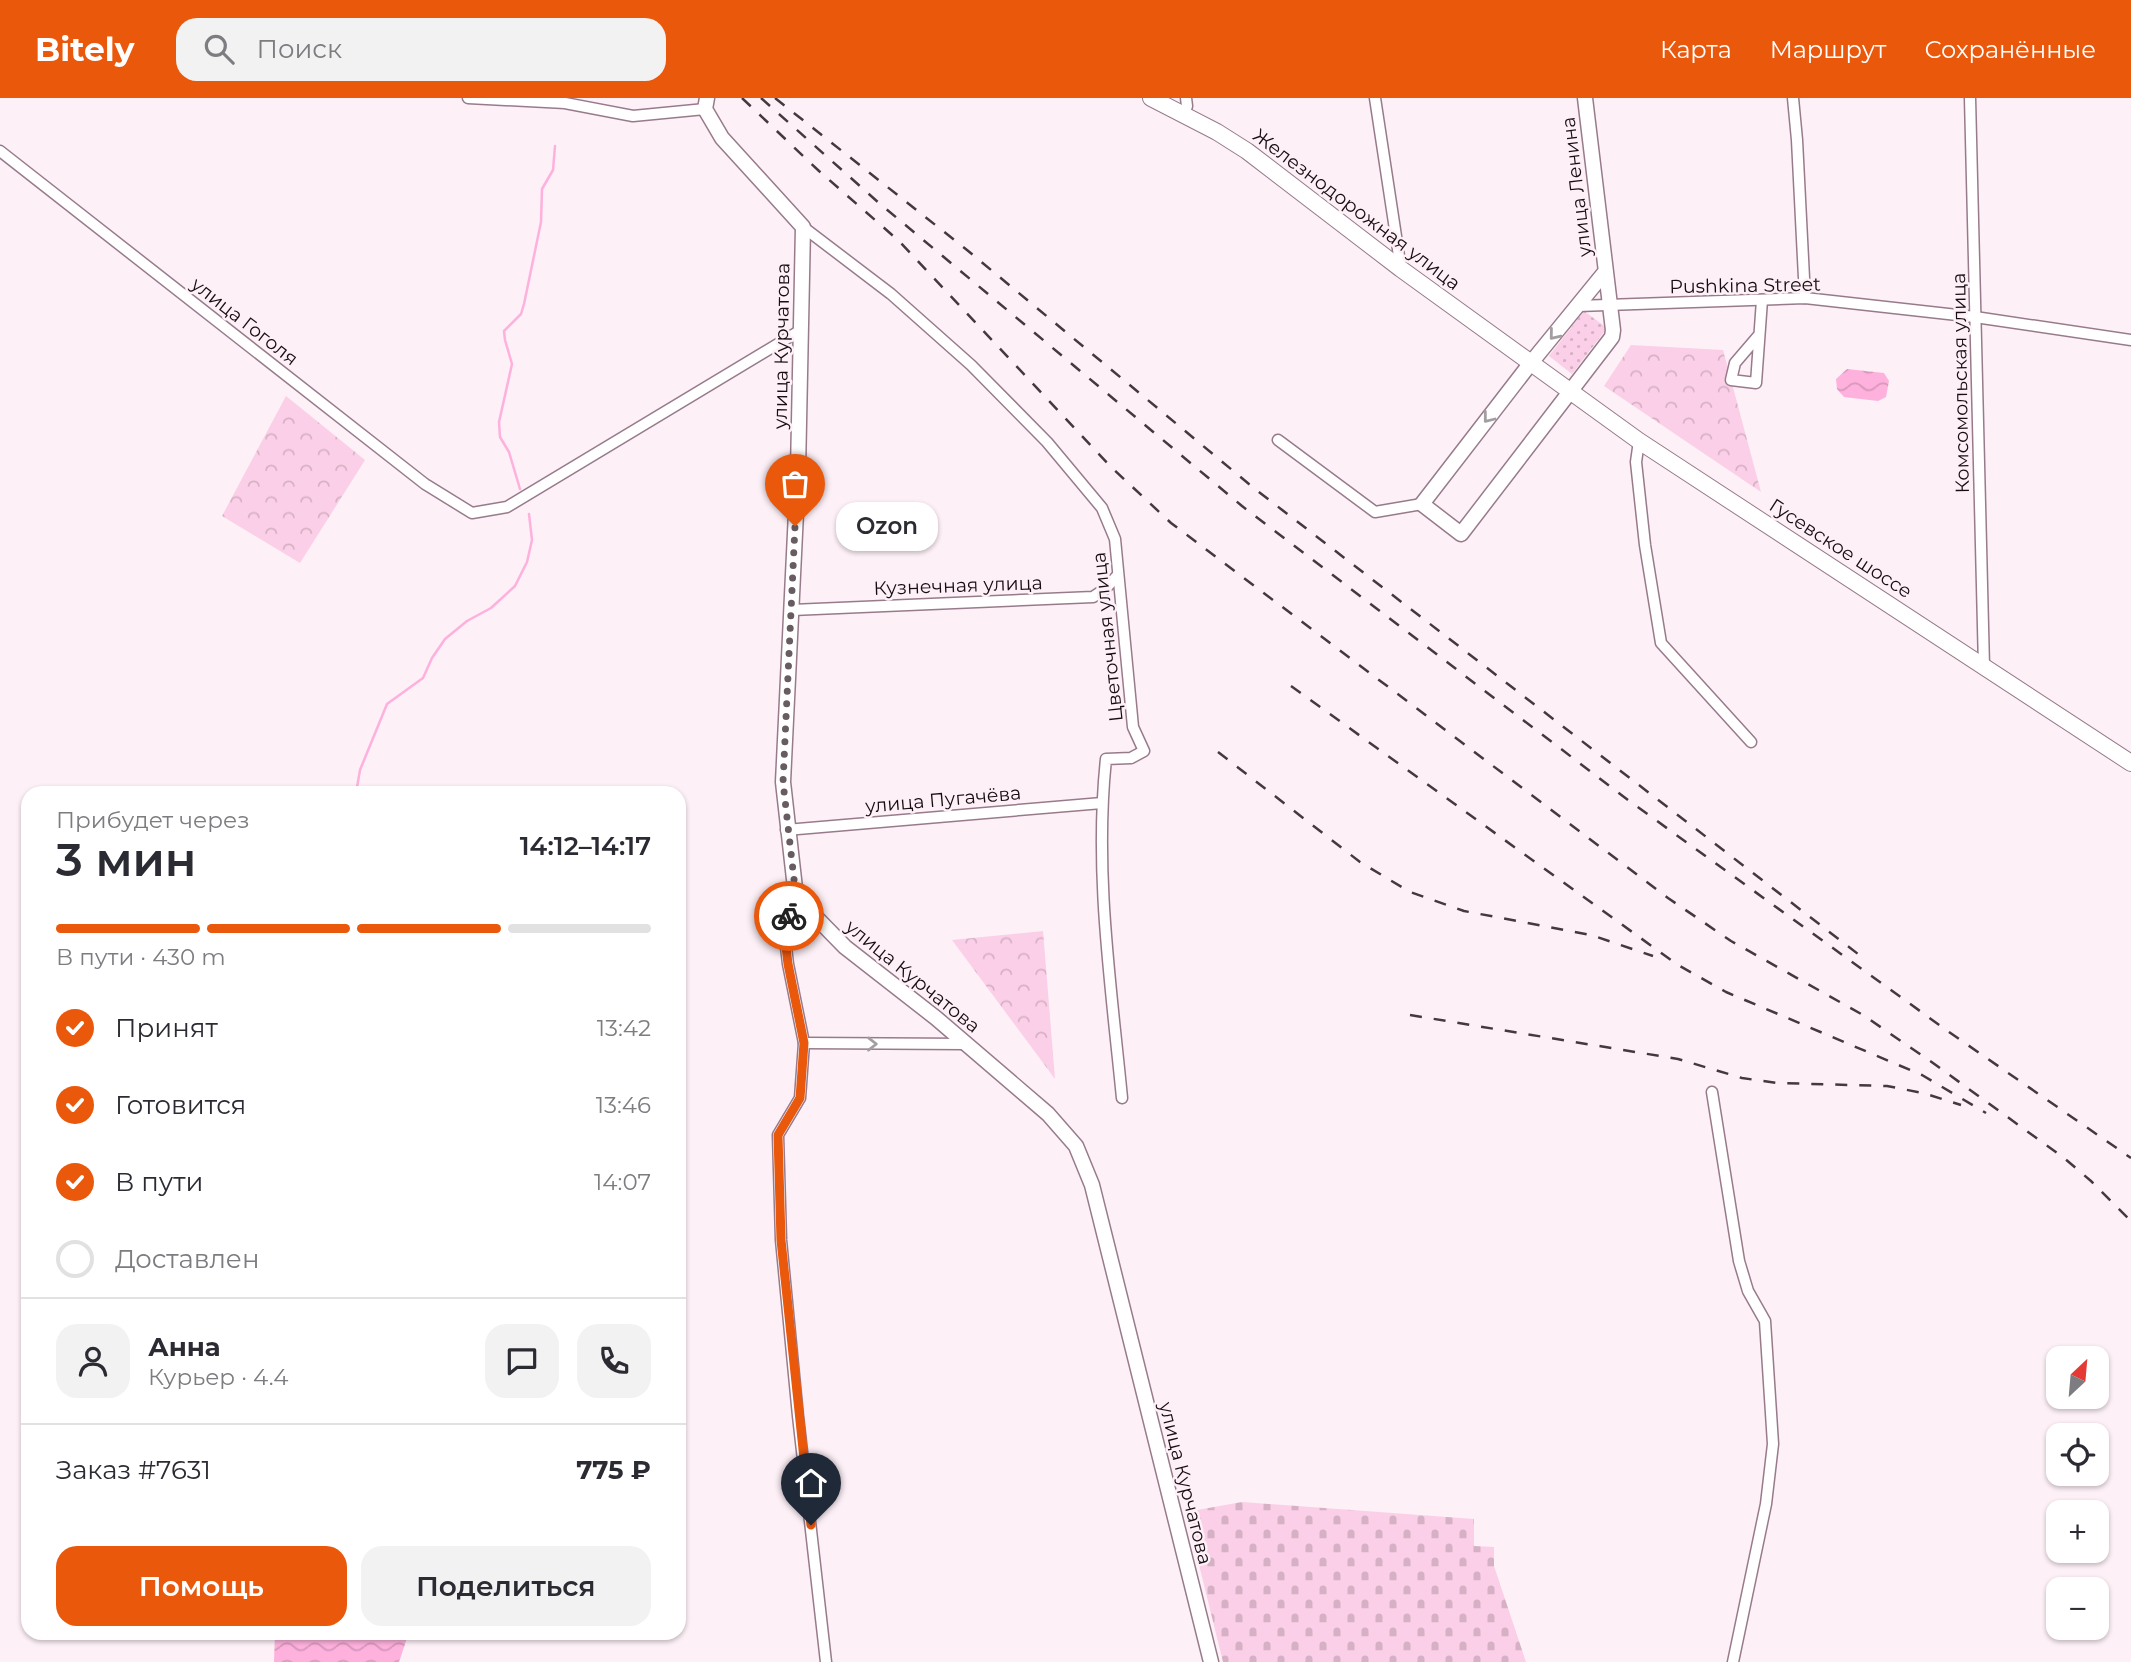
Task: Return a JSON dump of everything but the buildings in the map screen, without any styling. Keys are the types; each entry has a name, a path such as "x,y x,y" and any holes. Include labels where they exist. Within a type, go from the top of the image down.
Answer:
{"highway":[{"name":"Железнодорожная улица","path":"1151,98 1185,106 1530,364"},
{"name":"Гусевское шоссе","path":"1530,364 1639,441 2131,763"}],"main road":[{"name":"улица Ленина","path":"1585,98 1613,330 1609,343 1461,534 1422,503 1605,272"},
{"path":"706,104 722,138 803,227"},
{"name":"улица Курчатова","path":"803,227 792,610 783,782 786,830 796,897 845,947 936,1017 1048,1114 1076,1146 1088,1175 1211,1662"}],"street":[{"path":"468,98 565,103 633,116 706,104"},
{"path":"1375,98 1401,270"},
{"path":"1793,98 1805,298"},
{"name":"Комсомольская улица","path":"1970,98 1984,667"},
{"name":"улица Гоголя","path":"0,151 425,485 472,513 507,507 801,330"},
{"name":"Цветочная улица","path":"803,227 891,294 971,365 1046,442 1102,508 1115,539 1133,727 1144,751 1131,758 1106,759 1102,803 1103,908 1122,1098"},
{"name":"Pushkina Street","path":"1578,306 1805,298 1975,317 2131,340"},
{"path":"1759,335 1762,300"},
{"path":"1278,440 1376,512 1422,503"},
{"path":"1639,441 1636,462 1643,531 1661,643 1751,742"},
{"name":"Кузнечная улица","path":"792,610 1093,597 1117,576"},
{"name":"улица Пугачёва","path":"786,830 1102,803"},
{"path":"796,897 784,930 804,1043 800,1098 778,1135 781,1240 826,1662"},
{"path":"804,1043 966,1044"},
{"path":"1712,1092 1739,1261 1748,1291 1765,1321 1773,1444 1766,1503 1733,1662"}],"green space":[{"path":"1584,311 1607,328 1572,374 1549,356"},
{"path":"1631,345 1723,350 1761,492 1604,386"},
{"path":"286,396 365,460 300,563 222,516"},
{"path":"1043,931 1055,1079 952,940"},
{"path":"1242,1502 1474,1519 1474,1546 1494,1547 1494,1566 1526,1662 1223,1662 1186,1512"}],"water":[{"path":"1847,369 1884,373 1889,381 1886,397 1878,401 1844,397 1837,389 1836,379"},
{"path":"275,1640 406,1640 399,1662 274,1662"}],"waterway":[{"path":"520,489 509,452 500,437 499,422 512,364 504,331 521,314 524,304 541,222 542,189 553,170 555,146"},
{"path":"357,786 360,770 387,704 423,678 445,639 467,621 491,608 515,586 527,562 532,540 529,514"}],"railway":[{"path":"742,98 819,171 899,241 1110,466 1171,523 1668,898 1731,941 1863,1015 2064,1158 2131,1221"},
{"path":"761,98 879,203 1242,506 1628,800 1949,1032 2131,1158"},
{"path":"775,98 967,250 1255,489 1858,954"},
{"path":"1291,686 1678,965 1726,992 1922,1075 1986,1113"},
{"path":"1218,752 1360,862 1410,892 1464,911 1591,935 1653,956"},
{"path":"1410,1015 1678,1059 1742,1078 1777,1083 1887,1086 1923,1093 1961,1105"}],"way so far":[{"path":"789,916 796,897 786,830 783,782 795,526"}],"place":[{"name":"Ozon","path":"795,526"}],"route":[{"path":"789,916 784,930 788,964 804,1043 800,1098 778,1135 781,1240 811,1525"}]}
